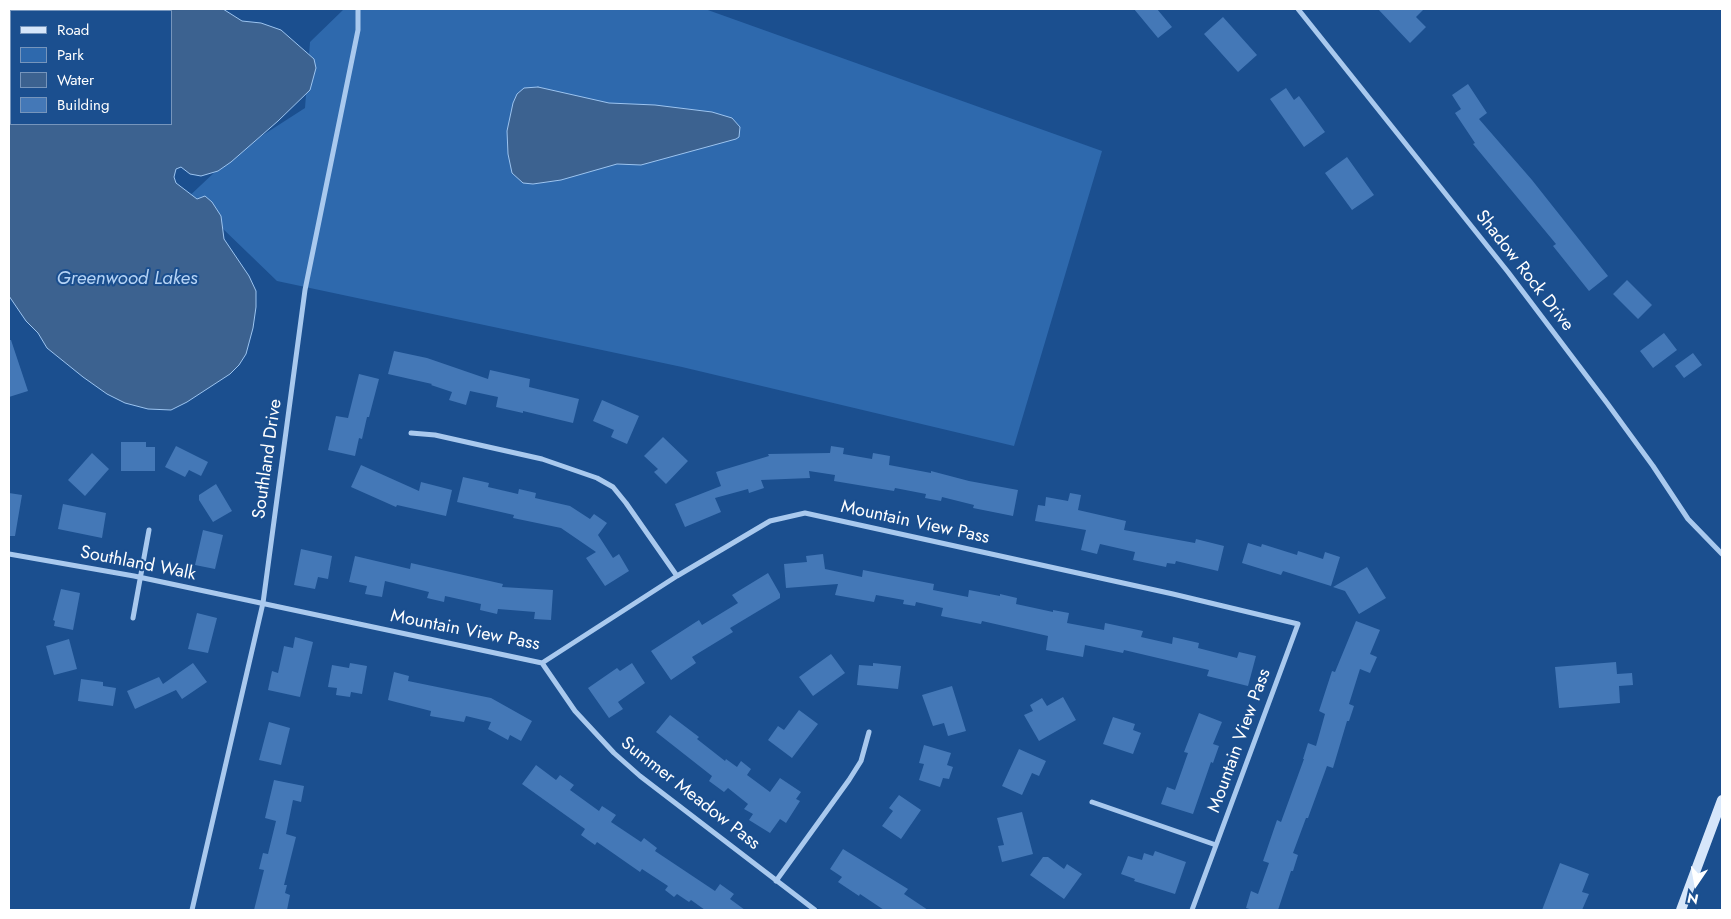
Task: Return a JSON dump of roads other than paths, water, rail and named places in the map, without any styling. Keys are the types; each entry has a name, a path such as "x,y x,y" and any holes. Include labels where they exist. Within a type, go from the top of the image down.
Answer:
{"main road":[{"path":"1681,910 1722,800"}],"street":[{"name":"Southland Drive","path":"192,910 262,603 306,290 358,30 358,9"},
{"name":"Shadow Rock Drive","path":"1298,9 1520,287 1607,402 1688,519 1722,554"},
{"path":"411,433 435,435 542,459 597,478 612,487 626,503 677,576"},
{"name":"Mountain View Pass","path":"262,603 542,664 677,576 770,521 805,514 1173,594 1298,624 1192,910"},
{"path":"133,618 149,530"},
{"name":"Southland Walk","path":"9,554 141,577 262,603"},
{"name":"Summer Meadow Pass","path":"542,664 575,711 614,753 640,776 815,910"},
{"path":"776,881 861,761 869,732"},
{"path":"1092,802 1216,845"}],"water":[{"name":"Greenwood Lakes","path":"9,9 223,9 242,21 261,23 281,30 314,59 316,68 310,90 231,162 218,171 201,176 190,174 181,167 176,169 174,177 176,183 197,199 205,196 212,202 221,216 224,239 249,276 256,291 253,328 246,354 230,374 187,402 171,410 148,409 125,403 107,394 83,377 47,348 38,333 26,321 9,296"},
{"path":"538,87 609,103 655,105 712,112 732,118 740,127 739,137 641,165 617,164 561,180 533,184 523,183 512,173 508,154 507,131 513,103 517,94 524,88"}]}
